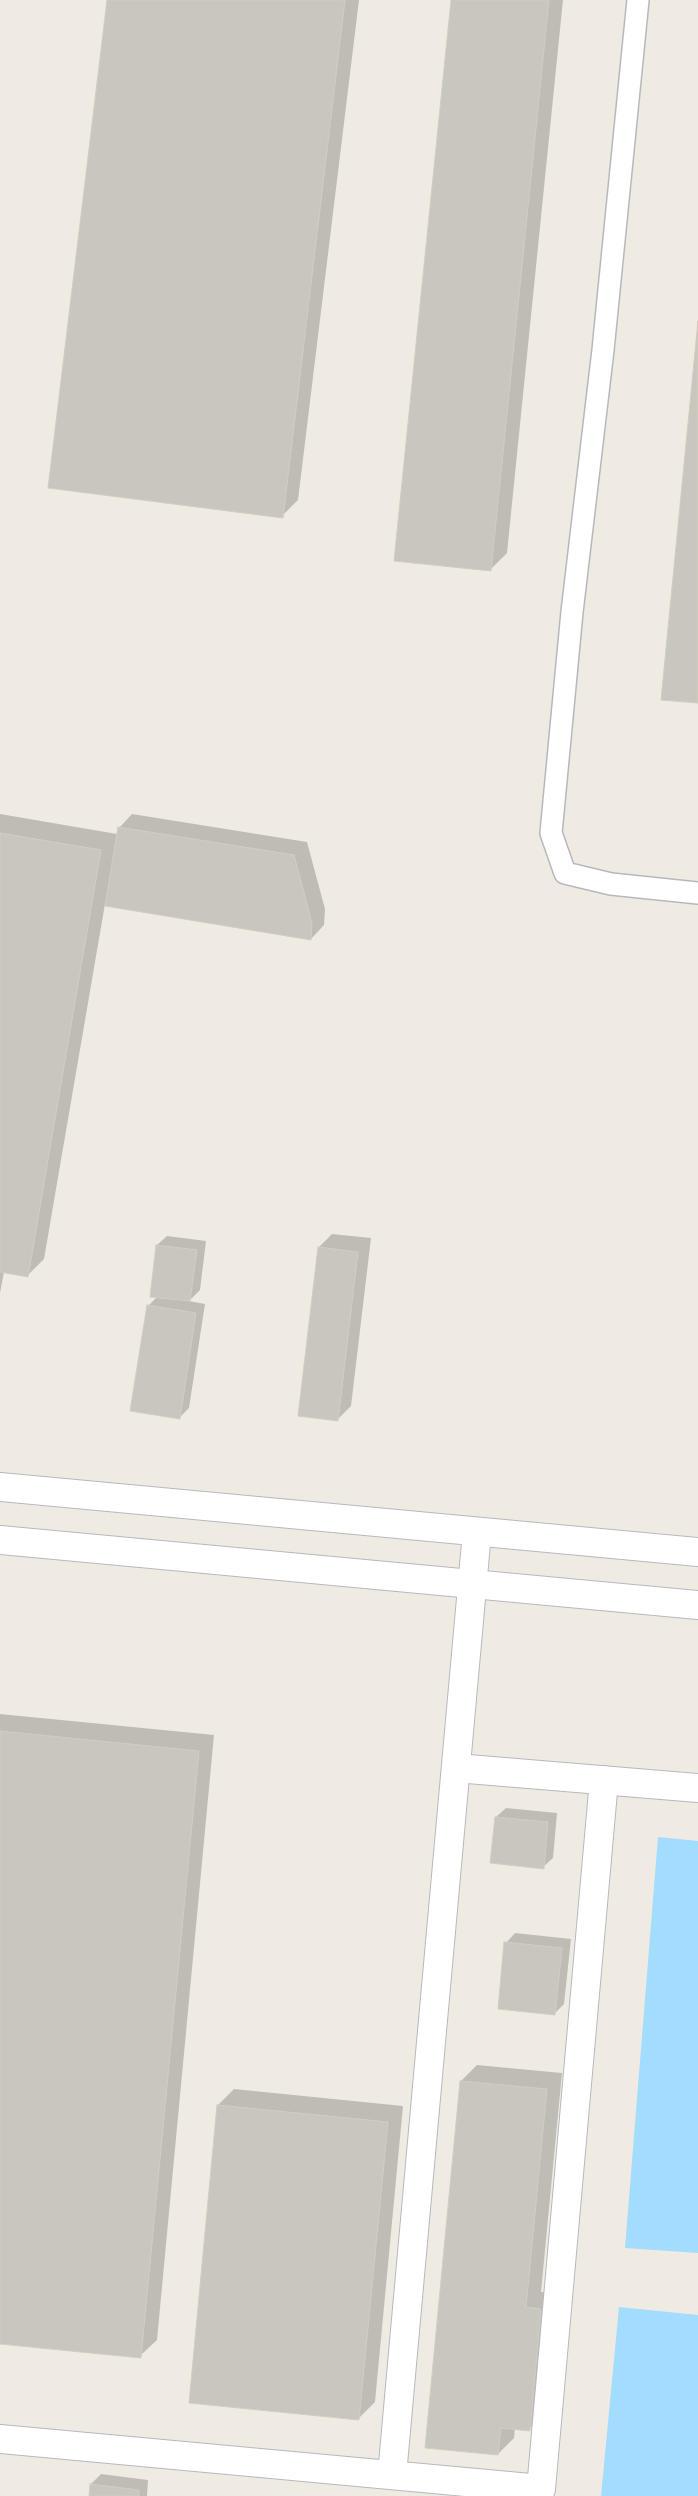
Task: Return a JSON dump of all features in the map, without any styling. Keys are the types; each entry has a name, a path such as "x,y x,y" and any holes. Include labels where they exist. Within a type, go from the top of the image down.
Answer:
{"street":[{"path":"0,1486 698,1552"},
{"path":"392,2475 477,1532"},
{"path":"0,1540 698,1605"},
{"path":"456,1768 698,1788"},
{"path":"0,2439 541,2489 604,1780"}],"lane":[{"path":"638,0 603,350 572,612 550,833 566,873 611,884 698,893"}],"water":[{"path":"658,1837 698,1841 698,2253 625,2248"},
{"path":"619,2307 698,2315 698,2496 601,2496"}],"building":[{"path":"107,0 345,0 283,518 48,488"},
{"path":"451,0 549,0 491,571 394,561"},
{"path":"698,321 698,703 661,700"},
{"path":"118,827 294,855 312,923 311,940 105,906"},
{"path":"0,833 101,850 28,1277 0,1272"},
{"path":"156,1245 197,1250 190,1301 150,1297"},
{"path":"318,1247 358,1252 338,1421 298,1416"},
{"path":"147,1305 196,1313 180,1419 130,1411"},
{"path":"0,1731 199,1751 141,2358 0,2344"},
{"path":"495,1817 548,1822 544,1869 490,1863"},
{"path":"504,1942 562,1948 555,2015 498,2009"},
{"path":"460,2081 547,2089 526,2307 541,2309 530,2431 501,2428 498,2455 425,2448"},
{"path":"217,2105 388,2122 359,2420 189,2403"},
{"path":"90,2484 139,2490 139,2496 89,2496"}]}
